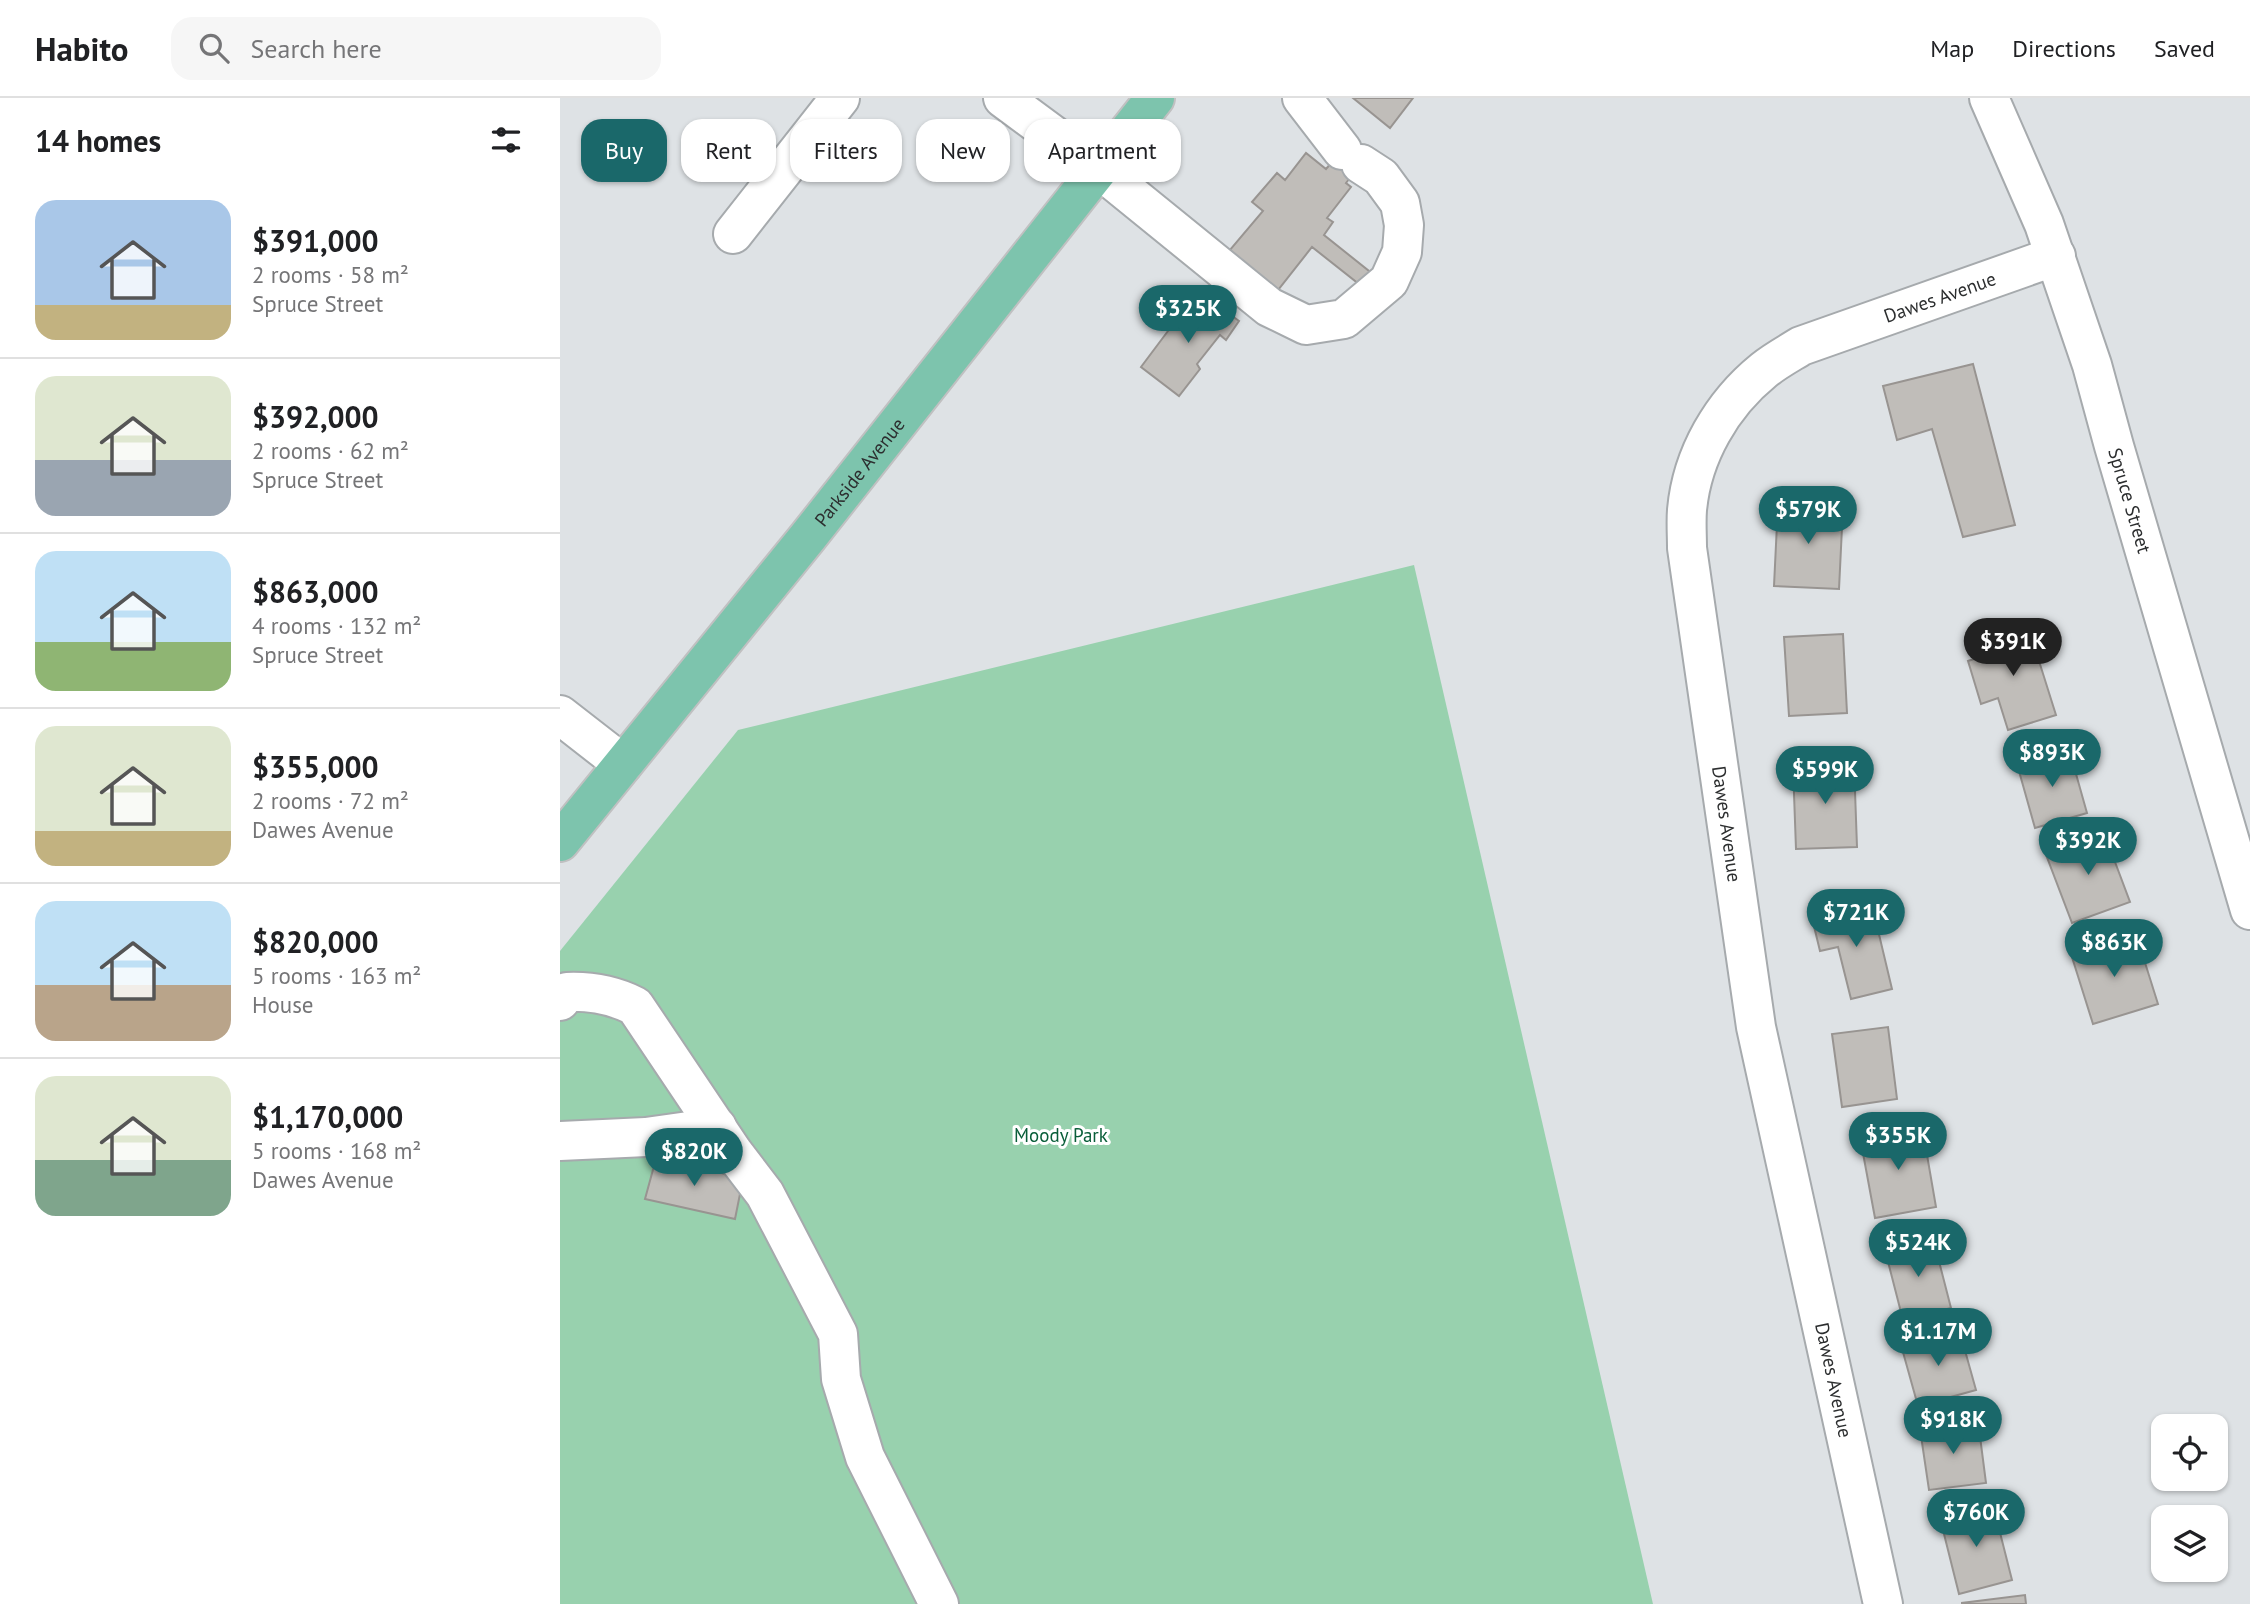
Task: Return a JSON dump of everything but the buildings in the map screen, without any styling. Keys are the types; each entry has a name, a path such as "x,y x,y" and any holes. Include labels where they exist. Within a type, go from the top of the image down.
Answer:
{"main road":[{"name":"Parkside Avenue","path":"1138,119 1155,98"},
{"name":"Parkside Avenue","path":"560,842 807,538 1089,182"}],"street":[{"path":"733,234 840,98"},
{"path":"1003,98 1031,119"},
{"path":"1115,182 1269,307 1306,325 1344,319 1389,281 1402,252 1404,225 1400,203 1302,98"},
{"name":"Spruce Street","path":"1989,98 2056,256 2092,365 2250,910"},
{"name":"Dawes Avenue","path":"1883,1604 1756,1027 1686,548 1687,509 1696,467 1711,431 1734,398 1764,369 1801,346 2056,256"},
{"path":"560,715 623,764"},
{"path":"560,1001 567,992 587,991 619,998 635,1006 765,1194 838,1334 841,1379 865,1457 939,1604"},
{"path":"560,1141 646,1137 717,1128"}],"green space":[{"name":"Moody Park","path":"1414,565 1653,1604 560,1604 560,951 738,730"}]}
